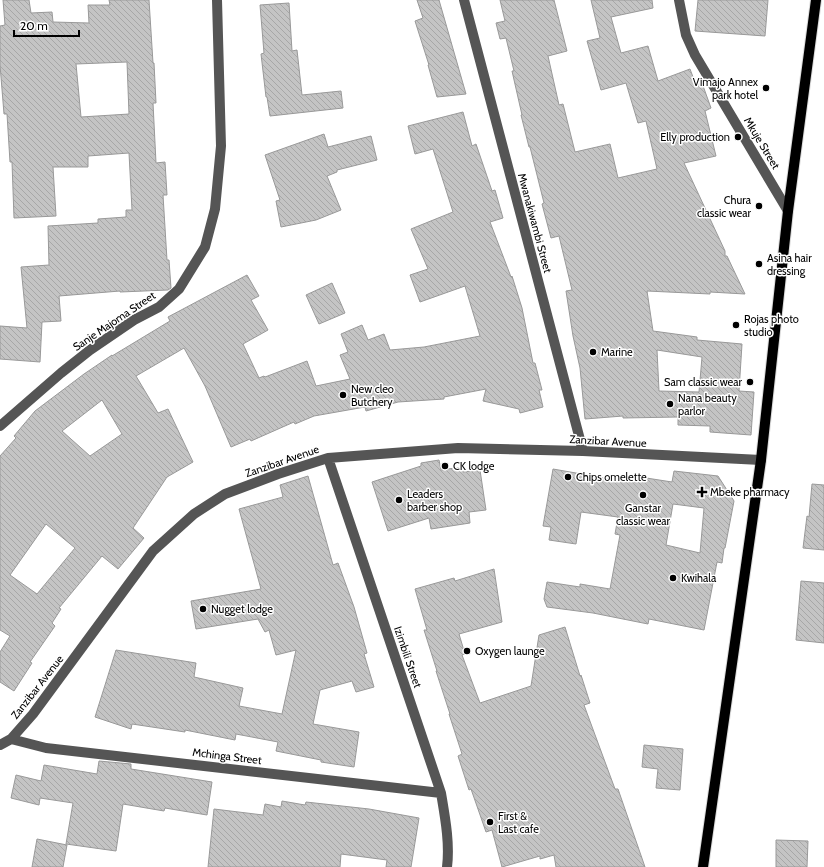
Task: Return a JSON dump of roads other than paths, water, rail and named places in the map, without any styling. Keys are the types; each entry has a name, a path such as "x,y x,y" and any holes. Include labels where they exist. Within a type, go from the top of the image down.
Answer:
{"main road":[{"path":"703,867 761,460 788,211 816,0"}],"street":[{"name":"Sanje Majoma Street","path":"0,426 90,350 134,320 159,307 179,289 205,247 215,209 221,146 217,0"},
{"name":"Mwanakiwambi Street","path":"464,0 583,451"},
{"name":"Mkuje Street","path":"679,0 686,35 695,55 788,211"},
{"name":"Zanzibar Avenue","path":"0,745 11,739 33,714 152,551 194,514 225,494 278,474 328,458 458,448 583,451 761,460"},
{"name":"Izimbili Street","path":"328,458 441,793 445,820 448,859 447,867"},
{"name":"Mchinga Street","path":"11,739 46,748 441,793"}],"place":[{"name":"Vimajo Annex park hotel","path":"766,88"},
{"name":"Elly production","path":"738,137"},
{"name":"Chura classic wear","path":"759,206"},
{"name":"Asina hair dressing","path":"759,264"},
{"name":"Rojas photo studio","path":"736,325"},
{"name":"Marine","path":"593,352"},
{"name":"Sam classic wear","path":"750,382"},
{"name":"New cleo Butchery","path":"343,395"},
{"name":"Nana beauty parlor","path":"670,404"},
{"name":"CK lodge","path":"445,466"},
{"name":"Chips omelette","path":"568,477"},
{"name":"Mbeke pharmacy","path":"702,492"},
{"name":"Ganstar classic wear","path":"643,495"},
{"name":"Leaders barber shop","path":"399,500"},
{"name":"Kwihala","path":"673,578"},
{"name":"Nugget lodge","path":"203,609"},
{"name":"Oxygen launge","path":"467,651"},
{"name":"First & Last cafe","path":"490,822"}]}
